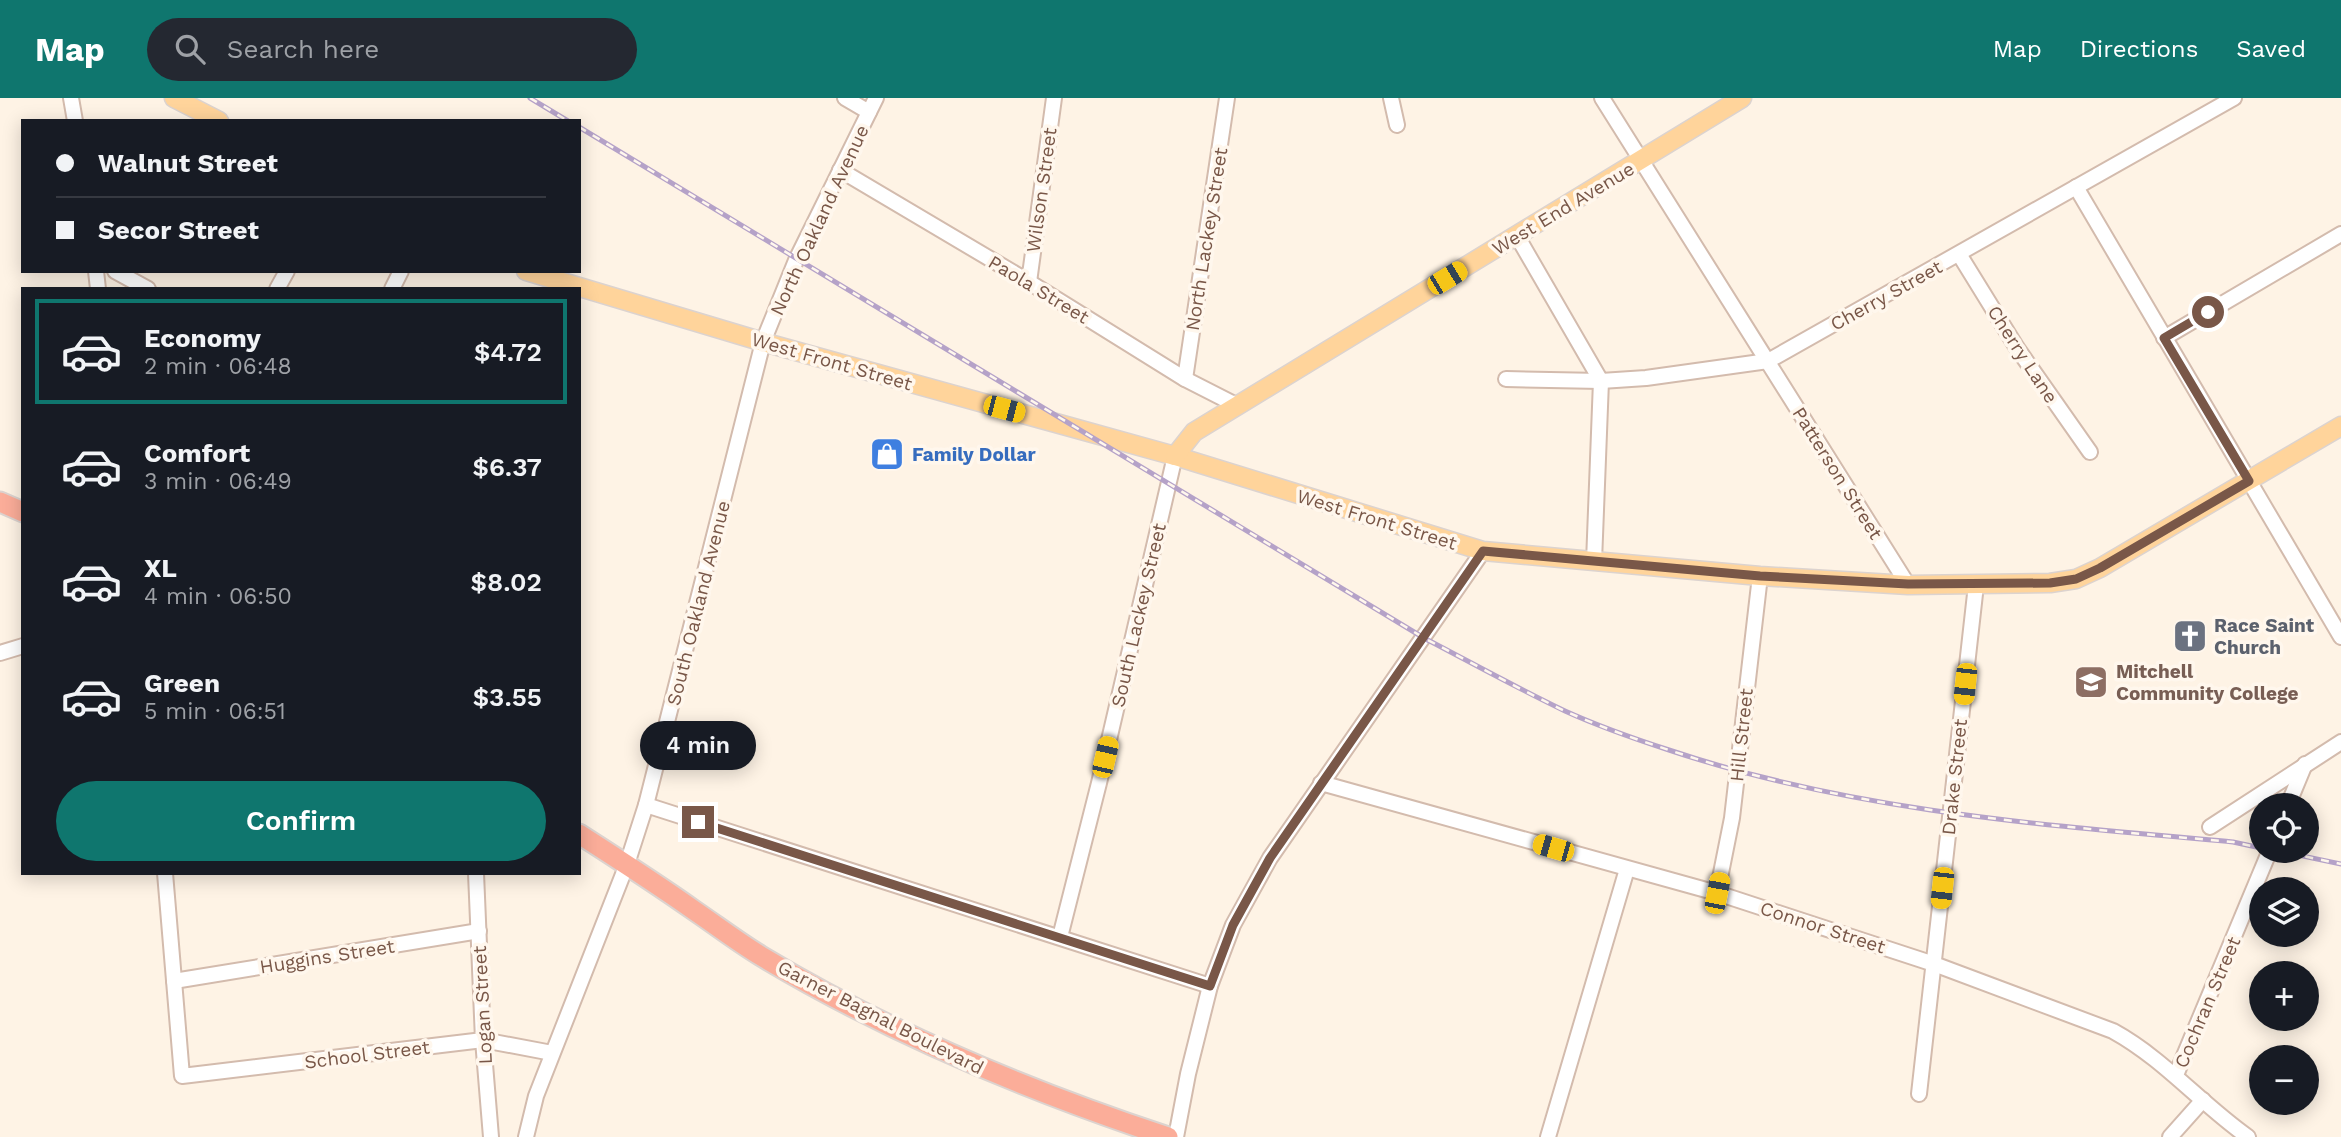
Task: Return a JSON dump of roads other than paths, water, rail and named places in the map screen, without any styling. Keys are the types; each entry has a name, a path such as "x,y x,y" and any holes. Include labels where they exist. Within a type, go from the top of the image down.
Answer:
{"highway":[{"path":"0,502 21,511"},
{"name":"Garner Bagnal Boulevard","path":"581,835 759,955 847,1004 927,1045 1000,1077 1168,1137"}],"main road":[{"path":"174,98 215,119"},
{"name":"West End Avenue","path":"1175,456 1194,432 1742,98"},
{"name":"West Front Street","path":"533,279 562,287"},
{"name":"West Front Street","path":"581,292 1175,456 1483,551 1760,576 1976,585 2050,583 2076,579 2100,568 2341,426"}],"street":[{"path":"71,98 75,119"},
{"path":"845,98 869,112"},
{"name":"North Oakland Avenue","path":"763,342 797,258 876,98"},
{"name":"Wilson Street","path":"1029,282 1054,98"},
{"name":"North Lackey Street","path":"1185,379 1227,98"},
{"path":"1391,98 1397,125"},
{"name":"Patterson Street","path":"1602,98 1908,584"},
{"name":"Cherry Street","path":"1506,379 1601,381 1646,378 1768,362 2234,98"},
{"name":"Paola Street","path":"840,170 1029,282 1185,379 1238,406"},
{"path":"2076,187 2341,637"},
{"path":"2164,338 2341,234"},
{"path":"1517,236 1601,381 1594,562"},
{"name":"Cherry Lane","path":"1959,254 2017,348 2090,452"},
{"path":"119,273 144,287"},
{"name":"South Oakland Avenue","path":"526,1137 536,1096 627,864 646,806 763,342"},
{"name":"South Lackey Street","path":"1060,937 1099,783 1175,456"},
{"path":"1176,1137 1188,1074 1210,986 1233,925 1250,891 1321,783 1483,551"},
{"name":"Hill Street","path":"1717,893 1732,818 1760,576"},
{"name":"Drake Street","path":"1919,1094 1976,585"},
{"path":"0,653 21,647"},
{"path":"2210,827 2341,742"},
{"path":"2293,793 2305,764"},
{"name":"Connor Street","path":"1321,783 1717,893 1934,964 2113,1031 2134,1043 2248,1137"},
{"path":"646,806 1210,986"},
{"name":"Cochran Street","path":"2176,1076 2265,863"},
{"path":"1548,1137 1628,870"},
{"path":"165,875 174,981"},
{"name":"Logan Street","path":"476,875 483,1040 491,1137"},
{"name":"Huggins Street","path":"174,981 478,931"},
{"name":"School Street","path":"174,981 183,1076 483,1040 552,1053"},
{"path":"2170,1137 2203,1100"}],"railway":[{"path":"530,98 565,119"},
{"path":"581,128 1424,638 1578,717 1669,750 1807,788 2019,822 2249,845"},
{"path":"2319,859 2341,864"}],"place":[{"name":"Family Dollar","path":"887,454"},
{"name":"Race Saint Church","path":"2190,636"},
{"name":"Mitchell Community College","path":"2091,682"}]}
